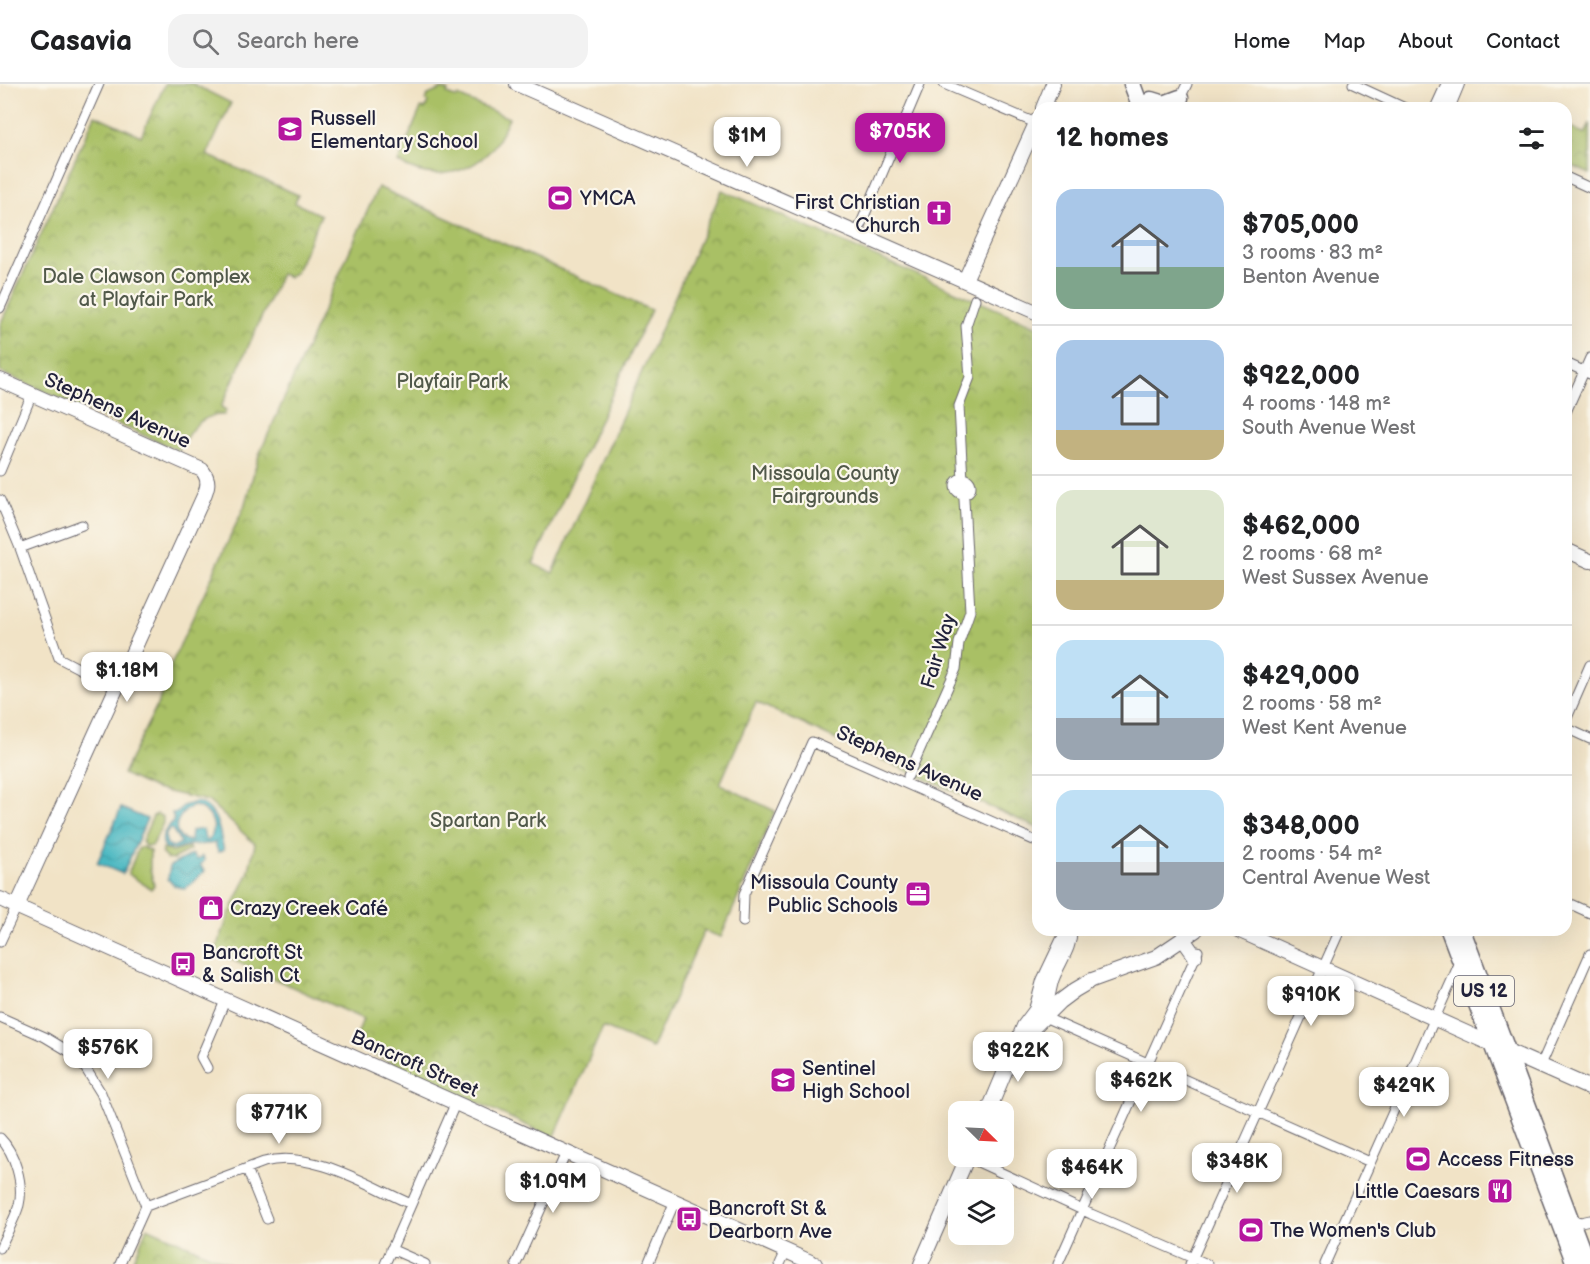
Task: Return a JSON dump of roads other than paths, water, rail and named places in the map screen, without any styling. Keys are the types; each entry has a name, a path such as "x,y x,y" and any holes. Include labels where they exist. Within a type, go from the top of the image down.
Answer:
{"highway":[{"path":"1132,84 1147,102"},
{"path":"1145,84 1148,102"},
{"name":"US 12","path":"1461,936 1460,961 1491,1044 1580,1255"},
{"name":"US 12","path":"1463,936 1570,1219 1580,1255"}],"main road":[{"path":"1491,1044 1590,1088"}],"street":[{"path":"0,308 99,84"},
{"path":"517,84 1032,310"},
{"path":"857,233 920,84"},
{"path":"944,84 1032,120"},
{"path":"1046,102 1053,84"},
{"path":"1353,84 1392,102"},
{"path":"1438,102 1446,84"},
{"path":"1450,102 1457,84"},
{"path":"965,280 1032,133"},
{"path":"1572,180 1590,188"},
{"name":"Fair Way","path":"908,776 956,669 959,642 969,617 959,406 970,377 966,326 975,299"},
{"path":"1572,401 1587,372 1590,358"},
{"path":"1572,366 1587,372"},
{"name":"Stephens Avenue","path":"0,380 202,470 208,477 208,486 116,688"},
{"path":"0,471 32,394"},
{"path":"0,500 20,548 59,658 116,688 0,942"},
{"path":"20,548 82,525"},
{"path":"1572,553 1590,561"},
{"path":"1572,706 1590,665"},
{"path":"1572,730 1590,738"},
{"name":"Stephens Avenue","path":"743,922 744,894 812,742 1032,839"},
{"name":"Bancroft Street","path":"0,899 815,1264"},
{"path":"1572,905 1590,913"},
{"path":"993,1101 1024,1026 1036,1010 1044,981 1067,936"},
{"path":"1044,1017 1049,1006 1054,980 1072,936"},
{"path":"1019,1042 1059,1002 1084,984 1146,961 1187,936"},
{"path":"1251,936 1491,1044"},
{"path":"1191,1261 1337,936"},
{"path":"1058,1264 1197,953 1183,939"},
{"path":"1540,1067 1590,954"},
{"path":"1325,1264 1460,961"},
{"path":"207,1068 201,1057 225,1001"},
{"path":"0,1017 62,1047 86,1069 101,1093 146,1206"},
{"path":"1044,1017 1370,1162"},
{"path":"385,1264 456,1102"},
{"path":"0,1138 13,1158 19,1180 20,1203 0,1248"},
{"path":"516,1264 566,1153"},
{"path":"120,1264 146,1206 274,1159 296,1158 316,1162 411,1204"},
{"path":"921,1264 964,1167"},
{"path":"989,1167 1191,1261 1207,1264"},
{"path":"246,1168 267,1219"},
{"path":"648,1264 675,1201"},
{"path":"1570,1219 1581,1222 1590,1220"},
{"path":"391,1249 424,1264"},
{"path":"780,1264 786,1251"}],"water":[{"path":"196,802 209,809 217,821 224,850 218,852 215,843 175,849 165,848 162,840 174,819 172,813 177,813 183,806","holes":["195,806 201,808 212,820 212,836 208,841 205,839 203,829 191,831 190,841 183,839 176,830 179,818","172,829 181,843 173,847 167,844 165,837 168,830"]},
{"path":"121,808 147,819 123,874 97,863"},
{"path":"192,854 197,860 202,856 205,860 200,865 205,871 185,889 175,886 168,879 170,866"}],"place":[{"name":"Russell Elementary School","path":"290,129"},
{"name":"YMCA","path":"560,198"},
{"name":"First Christian Church","path":"939,213"},
{"name":"Missoula County Public Schools","path":"918,894"},
{"name":"Crazy Creek Café","path":"211,908"},
{"name":"Bancroft St & Salish Ct","path":"183,964"},
{"name":"Sentinel High School","path":"783,1080"},
{"name":"Access Fitness","path":"1418,1159"},
{"name":"Little Caesars","path":"1500,1191"},
{"name":"Bancroft St & Dearborn Ave","path":"689,1219"},
{"name":"The Women's Club","path":"1251,1230"}],"park label":[{"name":"Dale Clawson Complex at Playfair Park","path":"146,288"},
{"name":"Playfair Park","path":"452,381"},
{"name":"Missoula County Fairgrounds","path":"825,484"},
{"name":"Spartan Park","path":"488,820"}]}
